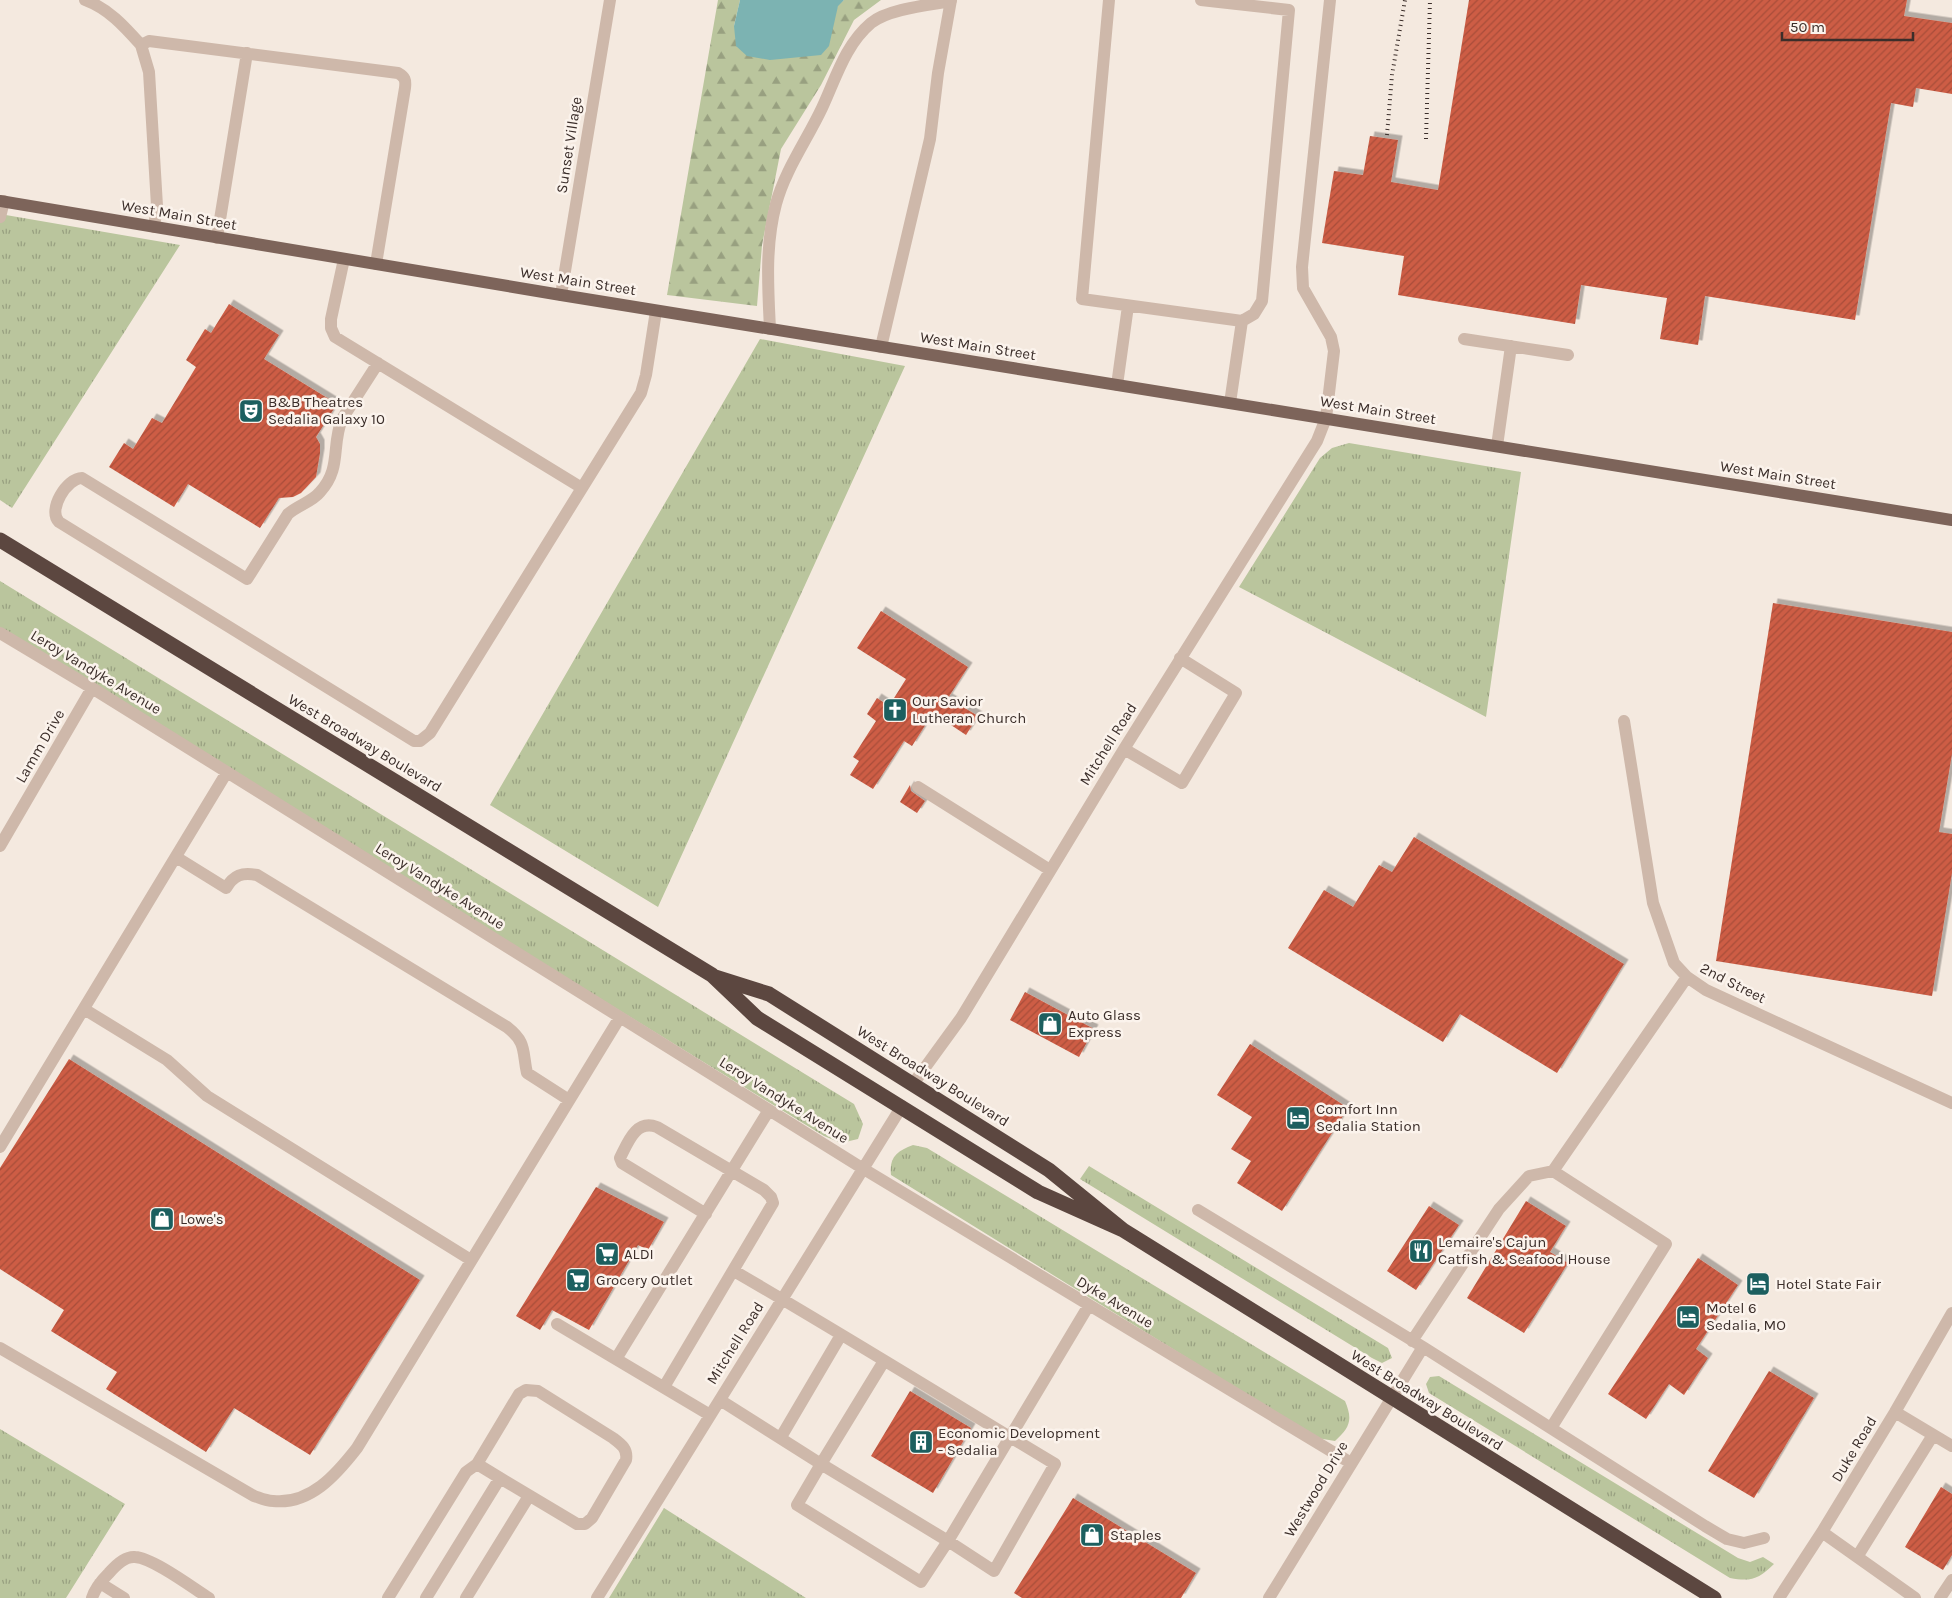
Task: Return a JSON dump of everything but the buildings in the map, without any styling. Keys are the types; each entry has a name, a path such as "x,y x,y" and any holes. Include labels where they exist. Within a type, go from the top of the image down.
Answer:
{"highway":[{"name":"West Broadway Boulevard","path":"0,540 712,975 757,1018 902,1106 1038,1192 1123,1230"},
{"name":"West Broadway Boulevard","path":"712,975 769,994 1049,1170 1123,1230 1714,1598"}],"main road":[{"name":"West Main Street","path":"2,201 656,311 1952,520"}],"street":[{"path":"85,0 98,5 119,20 141,45 149,72 157,206 154,227"},
{"name":"Sunset Village","path":"561,295 610,0"},
{"path":"1109,0 1082,299 1242,321 1254,314 1262,301 1290,10 1201,0"},
{"name":"Mitchell Road","path":"913,1084 961,1018 1180,658 1317,441 1326,418 1334,351 1331,337 1303,288 1302,267 1330,0"},
{"path":"770,329 768,260 776,204 791,168 822,109 839,68 855,38 873,22 898,11 951,1 938,73 930,139 881,347"},
{"path":"141,45 149,41 398,73 403,76 406,81 405,88 376,264"},
{"path":"217,238 247,53"},
{"path":"0,217 2,201"},
{"path":"344,259 331,319 331,328 335,337 582,488"},
{"path":"1117,385 1128,306"},
{"path":"378,363 340,424 334,472 320,492 288,514 247,579 82,478 77,478 68,484 54,508 54,518 414,741 420,741 430,733 641,392 646,375 656,311"},
{"path":"1230,403 1242,321"},
{"path":"1464,339 1568,356"},
{"path":"1496,446 1511,346"},
{"name":"Leroy Vandyke Avenue","path":"0,633 92,688 862,1168"},
{"path":"1124,749 1182,783 1236,693 1180,658"},
{"name":"Lamm Drive","path":"0,846 92,688"},
{"name":"2nd Street","path":"1624,721 1653,903 1674,963 1687,977 1706,990 1952,1103"},
{"path":"0,1147 227,772"},
{"path":"918,787 1050,870"},
{"path":"176,857 226,888 232,879 240,874 258,875 506,1027 518,1036 522,1043 525,1050 527,1073 569,1100"},
{"path":"1551,1428 1666,1244 1553,1171 1687,977"},
{"path":"84,1009 167,1060 207,1096 472,1260"},
{"path":"0,1348 254,1496 272,1502 287,1501 307,1496 333,1478 352,1455 620,1017"},
{"name":"Mitchell Road","path":"597,1598 902,1106"},
{"path":"616,1359 769,1110"},
{"path":"664,1387 773,1203 771,1197 764,1190 732,1171 649,1124 641,1126 635,1132 620,1158 622,1163 706,1214"},
{"name":"Dyke Avenue","path":"862,1168 1351,1463"},
{"name":"Westwood Drive","path":"1269,1598 1390,1398 1418,1344 1499,1208 1529,1176 1553,1171"},
{"path":"1198,1210 1418,1344 1704,1526 1727,1539 1744,1543 1764,1538"},
{"path":"720,1400 994,1571 1055,1464 734,1271"},
{"path":"884,1361 820,1464 798,1505 922,1582 948,1542 1089,1305"},
{"name":"Duke Road","path":"1778,1598 1822,1532 1895,1412 1952,1313"},
{"path":"556,1324 710,1415"},
{"path":"781,1438 841,1335"},
{"path":"388,1598 466,1472 477,1464 519,1394 531,1389 538,1391 613,1438 623,1446 627,1454 626,1460 592,1518 585,1524 577,1524 477,1464"},
{"path":"1895,1412 1952,1446"},
{"path":"1857,1557 1933,1435"},
{"path":"426,1598 500,1478"},
{"path":"466,1598 529,1496"},
{"path":"1822,1532 1915,1598"},
{"path":"92,1598 100,1583 113,1568 124,1560 134,1557 148,1560 209,1598"},
{"path":"1940,1598 1952,1580"},
{"path":"100,1583 124,1598"}],"green space":[{"path":"718,0 740,0 734,26 832,23 838,5 844,0 881,0 854,20 821,85 781,149 762,245 757,306 667,295"},
{"path":"0,214 180,245 12,508 0,500"},
{"path":"760,339 905,366 658,907 490,805"},
{"path":"1349,443 1521,472 1486,717 1239,587 1320,458 1332,448"},
{"path":"0,581 854,1104 863,1124 858,1139 841,1143 824,1136 0,630"},
{"path":"913,1145 927,1148 1345,1401 1349,1413 1349,1423 1344,1432 1335,1441 1317,1438 891,1175 891,1164 895,1156 898,1152"},
{"path":"1089,1166 1388,1348 1392,1358 1382,1363 1372,1358 1080,1179"},
{"path":"1439,1376 1738,1558 1750,1562 1763,1557 1774,1564 1764,1573 1754,1578 1744,1580 1730,1578 1429,1393 1426,1384 1430,1377"},
{"path":"0,1429 125,1504 66,1598 0,1598"},
{"path":"664,1508 806,1598 609,1598"}],"water":[{"path":"740,0 844,0 838,6 829,46 821,55 770,60 747,56 736,46 734,26"}],"railway":[{"path":"1387,135 1392,75 1405,0"},
{"path":"1426,139 1430,0"}],"place":[{"name":"B&B Theatres Sedalia Galaxy 10","path":"251,411"},
{"name":"Our Savior Lutheran Church","path":"895,710"},
{"name":"Auto Glass Express","path":"1050,1024"},
{"name":"Comfort Inn Sedalia Station","path":"1298,1118"},
{"name":"Lowe's","path":"162,1219"},
{"name":"Lemaire's Cajun Catfish & Seafood House","path":"1421,1251"},
{"name":"ALDI","path":"607,1254"},
{"name":"Grocery Outlet","path":"578,1280"},
{"name":"Hotel State Fair","path":"1758,1284"},
{"name":"Motel 6 Sedalia, MO","path":"1688,1317"},
{"name":"Economic Development - Sedalia","path":"921,1442"},
{"name":"Staples","path":"1092,1535"}]}
